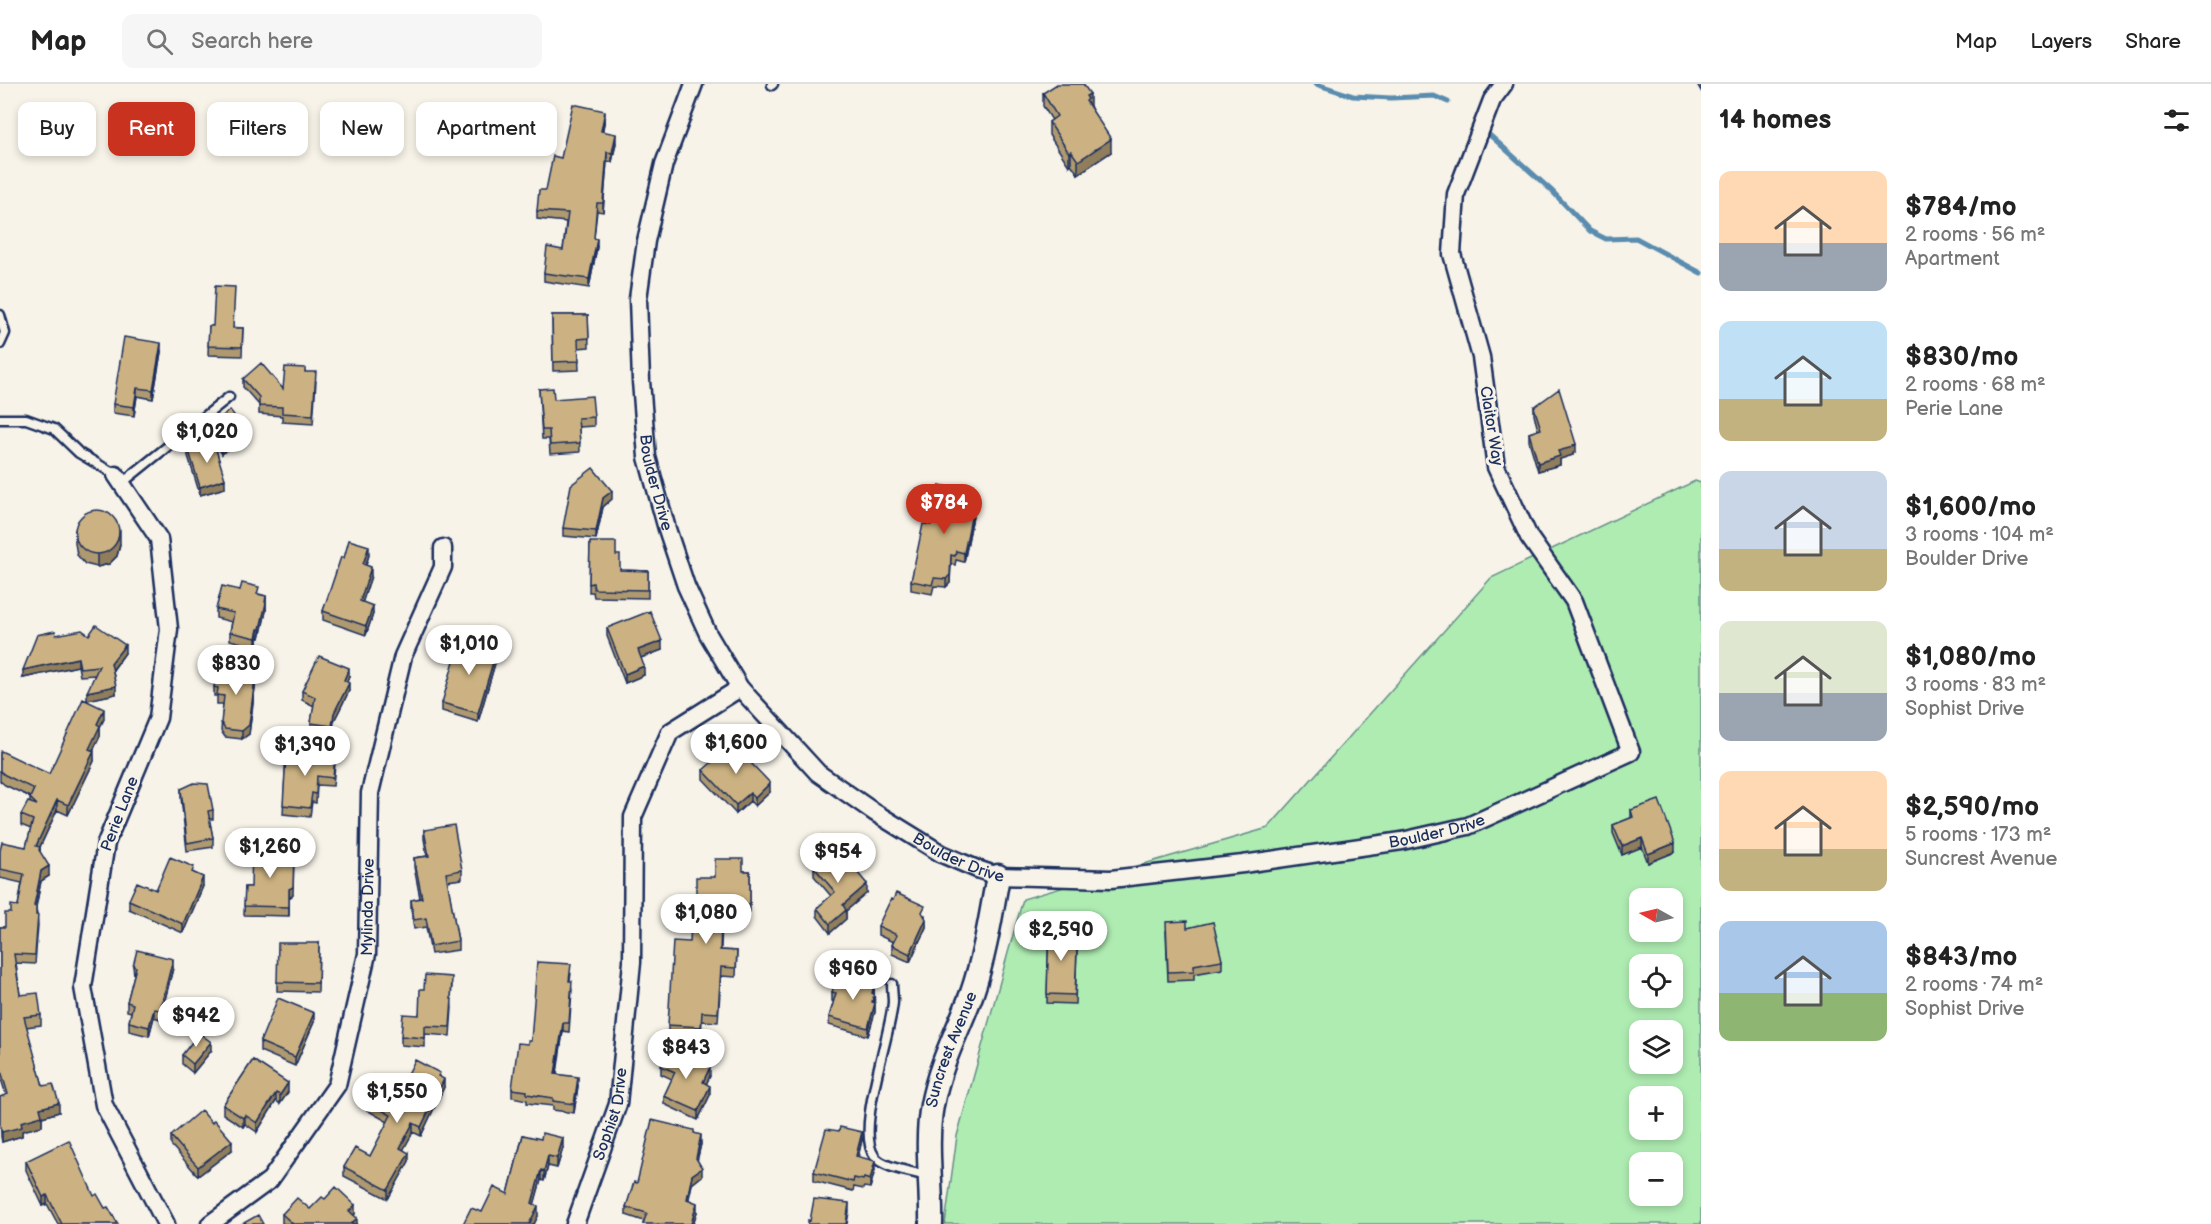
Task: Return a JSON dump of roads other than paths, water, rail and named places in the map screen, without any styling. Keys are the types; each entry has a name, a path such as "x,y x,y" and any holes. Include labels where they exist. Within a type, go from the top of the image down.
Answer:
{"street":[{"name":"Boulder Drive","path":"694,84 663,164 646,241 638,299 647,457 686,586 704,625 740,688 818,773 874,812 942,854 998,876 1112,879 1243,864 1402,841 1468,826 1631,752"},
{"name":"Claitor Way","path":"1504,84 1491,100 1456,194 1452,254 1481,357 1496,467 1530,537 1574,602 1631,752"},
{"name":"Perie Lane","path":"119,479 159,539 169,629 158,718 106,843 83,987 104,1105 166,1224"},
{"name":"Mylinda Drive","path":"210,1224 270,1180 337,1085 368,954 370,793 403,656 443,567 443,548"},
{"name":"Sophist Drive","path":"575,1224 618,1104 632,962 633,817 670,732 740,688"},
{"name":"Suncrest Avenue","path":"931,1224 928,1154 932,1106 946,1053 972,992 987,939 998,876"}],"lane":[{"path":"0,315 5,333 0,344"},
{"path":"0,419 26,419 54,429 79,453 119,479 229,397"},
{"path":"892,984 893,1004 879,1065 868,1135 870,1149 875,1158 882,1163 930,1177"}],"waterway":[{"path":"1316,84 1353,96 1391,98 1434,96 1448,102"},
{"path":"1484,130 1551,190 1590,231 1606,239 1636,238 1701,273"}]}
